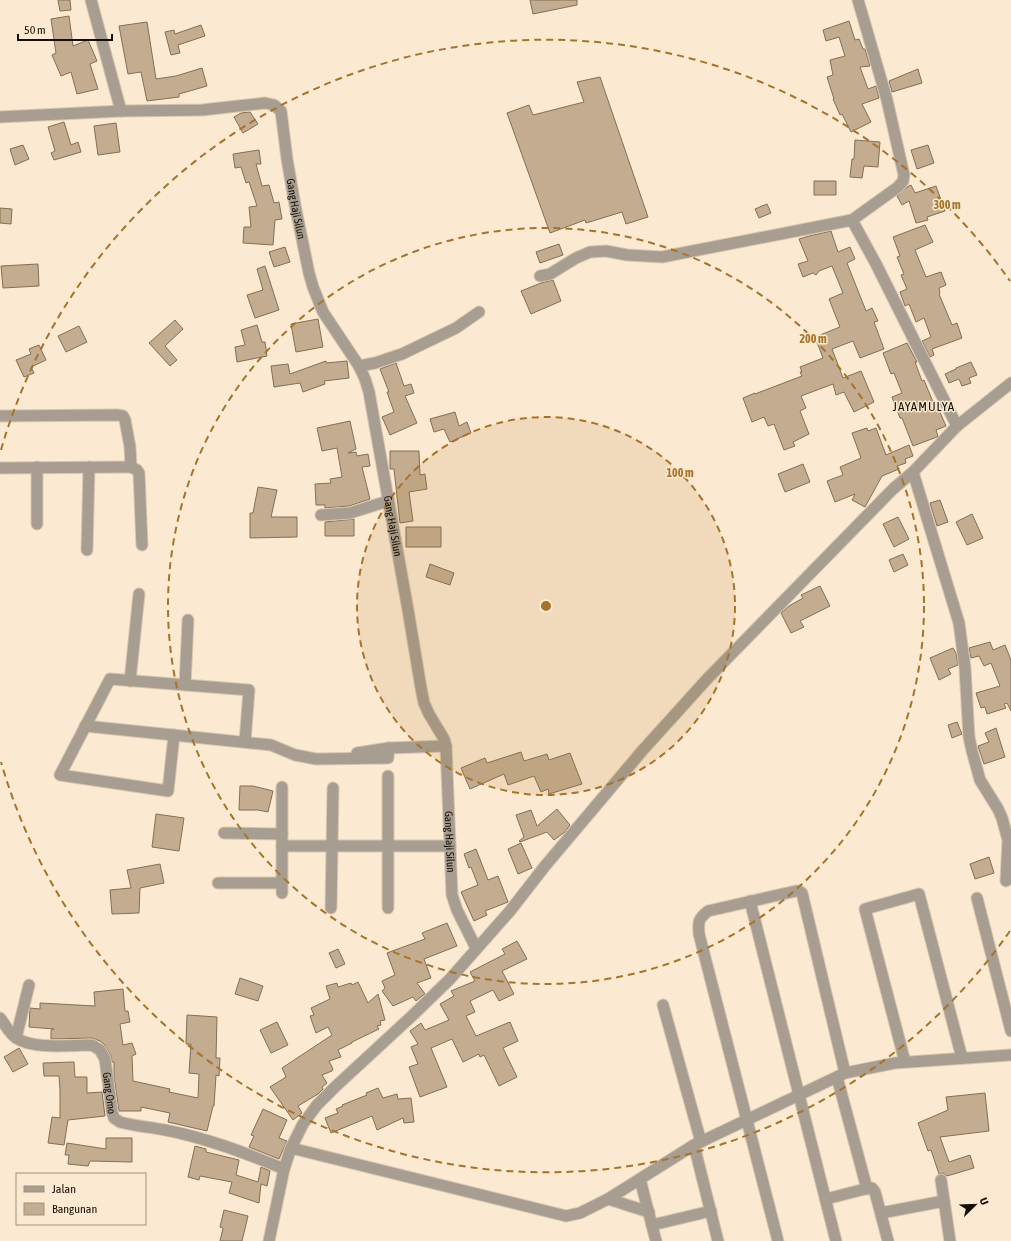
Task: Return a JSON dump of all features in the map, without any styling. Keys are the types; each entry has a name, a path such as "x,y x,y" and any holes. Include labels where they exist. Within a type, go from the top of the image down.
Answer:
{"street":[{"path":"0,117 121,111 91,0"},
{"path":"540,276 550,274 576,258 590,252 606,251 627,255 662,257 852,220 898,187 903,181 904,175 887,100 858,0"},
{"name":"Gang Haji Silun","path":"121,111 202,110 265,103 274,105 281,111 294,197 312,287 323,312 359,366 369,392 424,703 444,739 446,746 454,903 476,948"},
{"path":"852,220 876,264 957,426"},
{"path":"359,366 375,363 402,354 456,328 479,312"},
{"path":"269,1241 284,1170 291,1148 303,1124 317,1105 450,979 510,911 545,866 642,751 708,678 893,489 913,472 957,426 1011,383"},
{"path":"0,416 121,416 125,420 129,438 131,467"},
{"path":"37,467 37,524"},
{"path":"87,550 89,467"},
{"path":"0,468 131,467 137,470 139,473 142,544"},
{"path":"913,472 959,623 965,668 969,738 980,780 998,809 1008,840 1006,881"},
{"path":"321,515 350,513 388,501"},
{"path":"130,681 139,594"},
{"path":"185,685 188,620"},
{"path":"174,735 168,791 60,775 110,679 248,690 245,742"},
{"path":"85,726 271,745 295,755 316,759 389,748 446,746"},
{"path":"388,776 388,908"},
{"path":"218,883 282,888 282,787"},
{"path":"331,908 333,788"},
{"path":"224,833 282,834"},
{"path":"282,846 450,846"},
{"path":"778,1241 699,934 698,923 701,916 708,911 796,891 800,891 802,893 867,1188"},
{"path":"904,1062 865,909 919,894 962,1058"},
{"path":"977,898 1011,1031"},
{"path":"750,901 836,1241"},
{"path":"16,1038 29,985"},
{"path":"663,1005 698,1144 718,1241"},
{"path":"0,1018 16,1038"},
{"name":"Gang Omo","path":"16,1038 33,1044 53,1046 92,1045 100,1050 105,1059 112,1112 114,1118 120,1122 165,1130 213,1142 252,1155 284,1170"},
{"path":"291,1148 561,1216 566,1216 580,1213 608,1199 698,1144 841,1075 904,1062 1011,1055"},
{"path":"640,1179 656,1241"},
{"path":"941,1180 950,1241"},
{"path":"826,1199 872,1188 875,1192 888,1241"},
{"path":"608,1199 648,1212"},
{"path":"881,1213 944,1201"},
{"path":"652,1225 711,1211"}],"building":[{"path":"58,0 70,0 71,10 60,11"},
{"path":"530,0 577,0 577,5 533,14"},
{"path":"69,16 73,46 88,40 97,61 90,64 98,89 77,94 71,72 61,76 52,55 56,53 51,19"},
{"path":"849,21 855,40 859,39 863,49 865,49 870,66 860,67 868,89 876,86 879,98 862,104 871,122 851,132 842,114 840,115 833,99 827,77 833,75 830,60 845,56 839,37 826,41 823,30"},
{"path":"147,22 156,79 176,76 202,68 207,86 179,94 179,97 147,101 141,72 128,74 119,26"},
{"path":"201,25 205,36 178,45 180,53 171,55 165,32 174,30 175,34"},
{"path":"918,69 922,83 892,92 889,81"},
{"path":"600,77 648,217 626,224 622,212 586,223 585,220 550,233 507,113 529,105 533,115 584,102 577,82"},
{"path":"250,112 258,124 243,133 234,117 241,113"},
{"path":"64,122 71,145 78,142 81,152 54,160 51,153 55,151 48,127"},
{"path":"116,123 120,152 98,155 94,126"},
{"path":"855,140 880,142 878,167 864,166 862,178 850,177 852,159 854,159"},
{"path":"23,145 29,159 15,165 10,149"},
{"path":"928,145 934,163 917,169 911,150"},
{"path":"259,150 261,164 256,164 262,186 269,185 274,203 279,202 282,219 275,220 273,245 243,243 244,227 251,227 249,207 257,206 249,182 246,183 241,167 235,168 233,154"},
{"path":"814,181 836,181 836,195 814,195"},
{"path":"911,185 915,193 936,186 945,211 927,217 928,220 916,223 909,201 902,205 897,196"},
{"path":"767,204 771,213 759,218 755,209"},
{"path":"0,208 12,209 11,224 0,223"},
{"path":"925,225 933,242 915,250 926,277 941,272 946,285 939,288 939,294 952,325 957,323 962,338 932,349 934,355 930,357 922,341 931,337 924,318 916,322 909,304 905,306 900,292 907,289 901,275 904,274 897,257 900,256 893,237"},
{"path":"831,231 838,252 850,247 855,259 847,263 866,311 872,308 878,321 874,322 884,349 860,358 853,341 832,349 843,378 861,371 874,402 854,412 844,392 836,395 833,384 801,396 806,408 800,411 809,434 793,442 795,446 784,450 774,424 768,426 764,417 752,422 743,398 802,376 800,367 823,358 815,337 840,327 829,299 843,293 832,266 819,271 816,275 813,273 803,277 798,264 808,261 799,239"},
{"path":"559,244 563,255 540,263 536,252"},
{"path":"285,247 290,262 274,267 269,252"},
{"path":"38,264 39,286 3,288 1,266"},
{"path":"265,266 279,310 255,318 247,295 263,290 257,269"},
{"path":"553,280 561,301 531,314 521,291"},
{"path":"318,319 323,347 296,352 291,324"},
{"path":"175,320 183,329 165,346 177,360 170,366 149,343"},
{"path":"257,325 262,342 265,342 267,356 237,362 235,347 245,345 241,330"},
{"path":"79,326 87,342 66,352 58,336"},
{"path":"907,343 917,362 915,362 922,381 924,380 933,402 935,401 946,426 936,430 937,437 913,446 892,397 902,393 894,373 891,374 883,353"},
{"path":"39,345 46,360 31,367 34,373 24,377 16,360 31,354 29,349"},
{"path":"326,361 326,363 347,361 349,378 324,381 325,384 303,392 300,383 274,387 271,366 288,364 290,374"},
{"path":"971,362 977,375 969,378 971,383 962,386 959,379 949,383 945,374"},
{"path":"396,363 404,386 411,384 414,393 405,396 417,423 390,435 382,417 394,412 387,392 389,392 380,369"},
{"path":"455,412 459,426 467,422 471,433 450,442 444,429 434,432 430,419"},
{"path":"350,421 356,449 348,453 356,452 357,456 368,454 370,466 362,467 370,499 349,506 325,508 325,505 316,505 315,484 331,483 330,479 342,477 337,448 322,451 317,428"},
{"path":"867,428 868,431 876,428 886,455 909,445 913,456 905,459 906,463 897,466 899,469 882,476 865,507 852,500 855,494 835,502 827,481 843,475 840,467 861,458 852,433"},
{"path":"390,451 419,451 420,475 425,474 427,489 409,492 413,521 400,523 394,469 390,469"},
{"path":"803,464 810,482 785,492 778,474"},
{"path":"258,487 277,490 271,517 297,517 297,537 250,538 250,513 253,513"},
{"path":"940,500 948,522 937,526 930,503"},
{"path":"972,514 983,538 967,545 956,522"},
{"path":"898,517 909,539 894,547 883,524"},
{"path":"354,519 354,536 325,536 325,522"},
{"path":"406,527 441,527 441,547 406,547"},
{"path":"903,554 908,565 894,572 889,560"},
{"path":"430,564 454,573 450,585 426,577"},
{"path":"820,586 830,606 800,621 804,627 791,633 781,613 789,606 803,598 801,595"},
{"path":"990,642 993,650 1005,645 1011,660 1011,711 1007,703 1004,704 1006,708 987,714 985,707 981,708 976,693 1000,686 991,663 984,666 979,656 971,658 969,648"},
{"path":"953,648 956,653 958,665 948,669 951,674 939,680 930,658"},
{"path":"957,722 962,734 952,738 948,725"},
{"path":"996,728 1005,757 984,764 978,746 989,742 985,733"},
{"path":"521,752 524,761 547,754 549,760 570,753 582,784 549,794 548,789 541,792 534,776 508,785 504,774 470,789 461,768 485,758 487,763"},
{"path":"240,786 253,786 273,791 268,812 258,810 239,810"},
{"path":"557,809 570,825 565,832 554,840 547,832 520,842 519,841 524,837 516,815 531,810 537,826"},
{"path":"156,814 184,818 179,851 152,847"},
{"path":"521,843 532,868 518,874 508,849"},
{"path":"476,849 488,880 498,876 508,902 485,911 487,915 474,921 461,892 478,885 471,867 469,868 464,854"},
{"path":"989,857 994,873 975,879 970,864"},
{"path":"160,864 164,883 140,888 139,913 112,914 110,890 131,888 127,870"},
{"path":"447,923 457,946 424,959 431,978 417,983 425,994 416,1001 413,997 393,1006 382,991 385,988 382,981 395,975 387,953 425,939 422,933"},
{"path":"517,941 527,959 502,971 514,994 499,1001 493,990 470,1001 475,1012 466,1016 476,1036 510,1022 518,1041 503,1048 517,1077 499,1086 484,1055 480,1057 479,1054 463,1062 452,1039 431,1048 447,1087 420,1097 409,1067 418,1064 411,1047 418,1044 410,1031 421,1023 425,1030 449,1020 440,1004 454,996 451,991 475,981 470,972 505,954 502,949"},
{"path":"338,949 345,964 336,968 329,953"},
{"path":"240,978 263,986 258,1001 235,994"},
{"path":"358,982 368,1003 378,994 385,1020 380,1021 381,1025 377,1026 379,1029 338,1050 341,1057 329,1061 333,1069 332,1071 322,1075 327,1083 322,1087 323,1089 318,1094 298,1106 302,1113 293,1120 270,1087 286,1077 282,1068 332,1035 328,1027 316,1033 310,1016 314,1015 311,1008 330,999 326,986 337,983 338,987 351,983 352,985"},
{"path":"123,989 125,1011 128,1011 130,1022 120,1024 123,1045 132,1043 136,1054 132,1056 133,1081 170,1089 169,1092 198,1098 199,1074 189,1073 191,1044 186,1044 187,1015 217,1017 216,1058 220,1058 219,1076 216,1075 214,1106 207,1131 168,1122 170,1113 141,1107 141,1111 119,1111 114,1077 114,1062 112,1062 111,1056 104,1044 92,1038 51,1039 51,1030 54,1029 29,1027 30,1008 40,1009 40,1003 95,1006 94,992"},
{"path":"277,1022 288,1045 271,1053 260,1030"},
{"path":"19,1048 28,1064 13,1072 4,1057"},
{"path":"74,1062 75,1077 87,1077 87,1093 102,1092 105,1116 68,1120 64,1145 48,1143 52,1117 60,1118 60,1090 59,1076 44,1076 43,1063"},
{"path":"378,1088 383,1098 397,1094 398,1099 411,1098 414,1122 404,1123 403,1118 377,1130 372,1116 331,1133 325,1118 338,1113 336,1109 343,1106 342,1105 367,1095 366,1093"},
{"path":"985,1093 989,1131 940,1137 949,1162 970,1155 974,1168 947,1176 943,1173 939,1174 931,1150 928,1151 918,1123 948,1110 946,1097"},
{"path":"263,1109 287,1120 279,1138 287,1141 279,1159 249,1147 254,1136 251,1135"},
{"path":"106,1138 132,1138 132,1162 90,1161 88,1166 68,1164 69,1155 65,1155 67,1143 106,1149"},
{"path":"195,1146 206,1149 206,1152 239,1160 236,1175 258,1182 261,1167 270,1171 267,1186 261,1184 259,1203 229,1193 232,1182 200,1176 199,1180 188,1177"},
{"path":"224,1210 248,1216 242,1241 220,1241 223,1228 220,1227"}],"district":[{"name":"JAYAMULYA","path":"924,406"}]}
